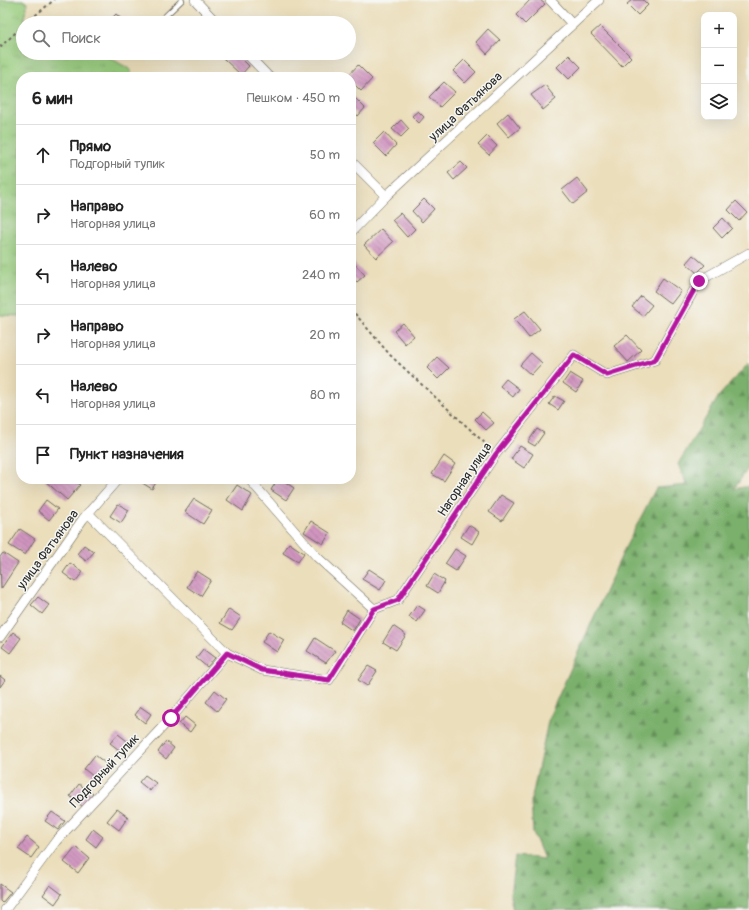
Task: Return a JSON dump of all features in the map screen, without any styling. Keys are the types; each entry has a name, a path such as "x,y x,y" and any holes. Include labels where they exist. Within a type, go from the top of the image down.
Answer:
{"street":[{"path":"195,0 210,16"},
{"path":"550,0 572,24"},
{"name":"улица Фатьянова","path":"356,227 386,196 476,115 599,0"},
{"path":"253,60 264,72"},
{"path":"356,166 386,196"},
{"name":"Нагорная улица","path":"374,609 398,600 496,454 574,355 607,375 655,360 699,281 749,253"},
{"name":"улица Фатьянова","path":"0,637 88,513 114,484"},
{"path":"88,513 227,653 262,670 329,680 374,609 318,557 253,484"},
{"name":"Подгорный тупик","path":"6,910 56,841 171,718 227,653"}],"lane":[{"path":"165,16 182,0"}],"path":[{"path":"35,16 54,0"},
{"path":"0,47 16,32"},
{"path":"356,316 390,355 496,454"}],"green space":[{"path":"0,0 23,0 27,3 24,16 16,16 16,60 114,60 131,70 131,72 16,72 16,316 0,315"},
{"path":"749,363 749,467 734,489 749,486 749,910 513,910 510,896 515,856 544,859 533,832 531,802 549,717 625,548 656,488 687,485 678,464 719,396"}],"building":[{"path":"530,0 540,0 545,4 525,24 516,15"},
{"path":"632,0 643,0 648,5 638,15 627,4"},
{"path":"600,26 631,57 622,66 591,34"},
{"path":"488,29 500,40 487,54 476,42"},
{"path":"569,55 581,67 569,79 557,67"},
{"path":"225,60 243,60 249,66 244,72 238,72"},
{"path":"464,60 476,72 465,83 453,71"},
{"path":"358,65 372,79 361,91 356,86 356,72 352,72"},
{"path":"444,82 455,92 440,107 429,97"},
{"path":"545,85 556,99 543,110 531,95"},
{"path":"356,99 365,108 358,116 356,114"},
{"path":"418,111 424,117 419,123 412,116"},
{"path":"508,113 520,128 509,137 497,123"},
{"path":"401,120 409,129 401,137 392,129"},
{"path":"384,132 396,145 386,156 373,143"},
{"path":"487,136 497,146 489,155 478,145"},
{"path":"461,162 467,168 454,180 448,173"},
{"path":"577,178 588,192 573,204 562,190"},
{"path":"424,199 434,209 422,222 412,211"},
{"path":"736,201 747,212 739,221 728,210"},
{"path":"400,213 415,229 407,237 392,220"},
{"path":"723,218 732,228 722,238 713,228"},
{"path":"381,229 393,242 376,258 364,245"},
{"path":"693,255 705,265 697,273 686,263"},
{"path":"356,265 365,275 357,282 356,281"},
{"path":"663,278 681,291 671,304 654,291"},
{"path":"641,296 652,305 643,316 632,307"},
{"path":"525,311 540,329 529,338 514,319"},
{"path":"403,323 414,336 405,344 394,331"},
{"path":"627,335 641,350 628,362 614,346"},
{"path":"531,353 542,363 531,375 520,365"},
{"path":"437,357 449,368 438,379 427,368"},
{"path":"570,373 583,381 576,392 563,383"},
{"path":"506,379 519,389 513,397 500,386"},
{"path":"555,396 564,401 558,410 549,404"},
{"path":"482,412 494,423 486,430 475,419"},
{"path":"537,429 544,433 535,446 528,442"},
{"path":"520,446 533,454 524,468 511,459"},
{"path":"444,456 455,464 444,481 432,474"},
{"path":"48,484 80,485 67,500"},
{"path":"144,484 155,484 152,489"},
{"path":"275,484 288,484 294,488 286,500 271,490"},
{"path":"237,485 252,495 243,511 227,500"},
{"path":"501,495 514,503 502,521 489,512"},
{"path":"194,499 212,510 203,524 185,512"},
{"path":"46,500 58,509 49,520 38,511"},
{"path":"118,504 129,510 121,523 110,516"},
{"path":"311,521 330,533 323,544 304,532"},
{"path":"469,525 479,532 472,544 461,537"},
{"path":"20,529 35,539 25,555 9,545"},
{"path":"289,543 304,553 298,562 283,553"},
{"path":"84,545 94,552 86,561 77,554"},
{"path":"455,549 466,556 456,571 445,564"},
{"path":"3,553 18,563 1,589 0,557"},
{"path":"70,563 83,572 75,582 63,573"},
{"path":"369,569 386,580 380,590 362,579"},
{"path":"197,571 211,580 201,596 187,587"},
{"path":"434,574 445,581 438,593 427,586"},
{"path":"38,597 49,605 42,614 31,605"},
{"path":"417,605 425,610 417,622 409,617"},
{"path":"229,609 241,617 232,630 220,623"},
{"path":"347,610 360,619 353,631 340,622"},
{"path":"393,626 406,635 396,650 383,642"},
{"path":"269,631 284,640 277,652 262,642"},
{"path":"13,632 21,638 10,653 2,647"},
{"path":"315,638 335,651 326,663 307,651"},
{"path":"203,649 215,658 207,667 196,658"},
{"path":"368,666 377,671 367,686 358,680"},
{"path":"0,676 5,680 0,687"},
{"path":"215,690 226,699 217,711 206,702"},
{"path":"141,707 151,714 145,723 135,715"},
{"path":"185,717 195,725 190,732 179,724"},
{"path":"118,734 131,744 123,753 110,743"},
{"path":"166,741 174,748 166,759 158,752"},
{"path":"95,755 109,766 98,780 84,769"},
{"path":"145,775 156,783 150,791 139,782"},
{"path":"79,784 93,794 83,807 70,796"},
{"path":"117,809 128,817 119,830 107,821"},
{"path":"52,812 65,821 58,830 45,821"},
{"path":"93,829 103,837 96,847 86,839"},
{"path":"27,837 39,847 31,858 18,849"},
{"path":"76,847 89,858 78,873 64,862"},
{"path":"0,884 11,892 2,903 0,901"},
{"path":"50,885 62,894 55,904 43,895"}],"route":[{"path":"171,718 227,653 262,670 329,680 374,609 398,600 503,444 574,355 607,375 655,360 699,281"}]}
